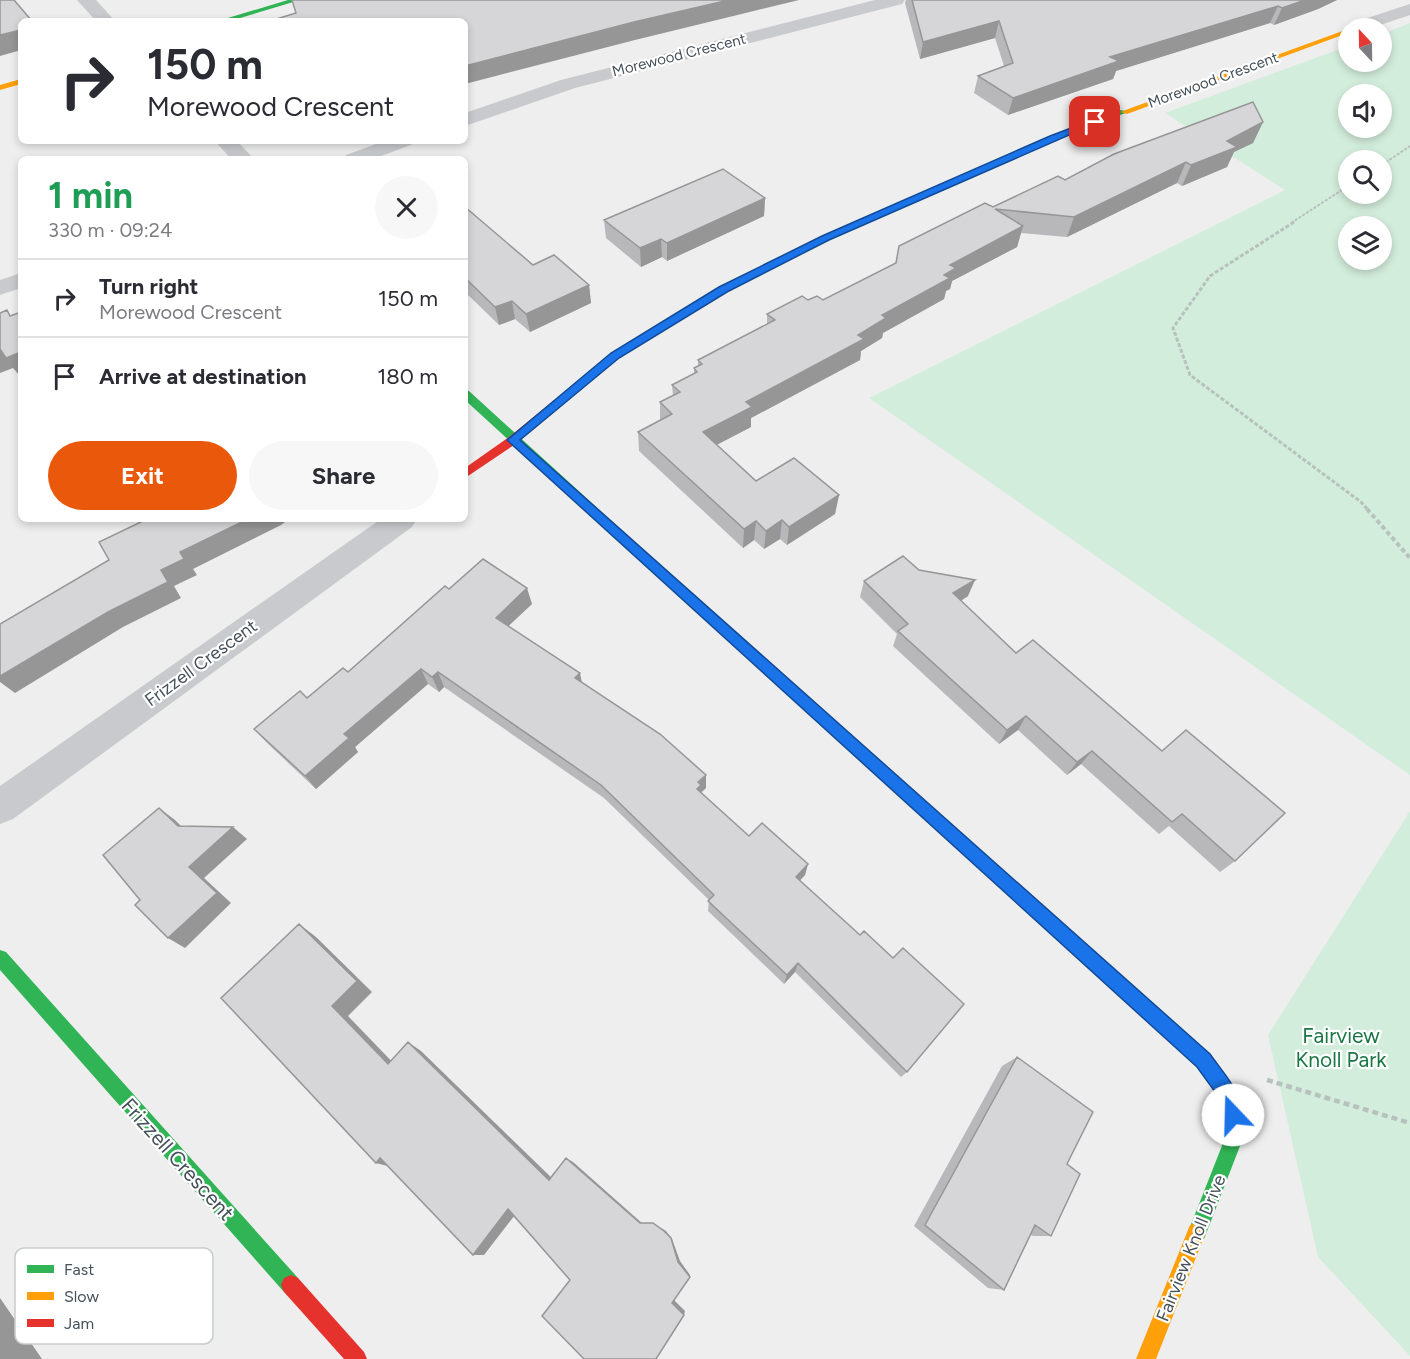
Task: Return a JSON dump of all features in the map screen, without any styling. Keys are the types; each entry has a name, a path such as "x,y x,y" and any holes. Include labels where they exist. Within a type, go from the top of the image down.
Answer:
{"street":[{"path":"86,0 103,18"},
{"path":"233,18 296,0"},
{"name":"Morewood Crescent","path":"468,119 568,84 896,0"},
{"path":"1384,18 1410,9"},
{"name":"Morewood Crescent","path":"513,440 615,356 723,289 825,238 1053,138 1338,35"},
{"path":"0,87 18,82"},
{"path":"228,144 240,156"},
{"path":"362,156 396,144"},
{"path":"0,288 18,281"},
{"name":"Fairview Knoll Drive","path":"468,397 513,440 1203,1060 1229,1097 1236,1133 1146,1359"},
{"path":"468,472 513,440"},
{"name":"Frizzell Crescent","path":"0,807 398,522"},
{"name":"Frizzell Crescent","path":"0,958 357,1359"}],"path":[{"path":"1392,158 1410,146"},
{"path":"1338,193 1210,276 1173,328 1190,375 1361,502 1410,558"},
{"path":"1261,1078 1410,1123"}],"green space":[{"path":"1410,23 1410,775 869,398 1285,190 1165,113 1338,50 1338,72 1392,72 1392,30"},
{"name":"Fairview Knoll Park","path":"1410,811 1410,1356 1318,1257 1268,1035"}],"building":[{"path":"0,0 14,0 29,18 18,18 18,31 0,35"},
{"path":"292,0 729,0 468,65 468,18 280,18 296,13"},
{"path":"912,0 1305,0 1282,8 1278,6 1110,57 1119,61 1013,98 978,76 1013,63 999,21 923,42"},
{"path":"1253,102 1263,122 1227,141 1237,147 1191,165 1186,162 1074,217 995,209 1023,226 950,265 956,268 944,275 950,278 882,315 886,318 858,335 864,339 746,402 752,407 703,432 756,481 794,458 839,495 789,527 782,520 766,531 756,521 744,529 638,432 672,414 660,402 680,392 672,385 697,372 694,368 702,364 698,360 775,320 767,314 802,296 808,300 817,296 823,300 896,263 899,246 985,203 993,207 1058,176 1065,180 1114,154"},
{"path":"723,169 765,198 667,243 661,239 640,248 604,220"},
{"path":"468,210 533,265 554,255 589,285 526,314 512,301 495,307 468,281"},
{"path":"7,310 10,316 18,313 18,353 6,358 0,349 0,313"},
{"path":"141,522 242,522 180,552 184,559 161,570 168,582 108,612 0,676 0,624 109,560 99,542"},
{"path":"903,556 919,570 975,580 953,593 1016,653 1033,640 1162,751 1186,730 1285,813 1235,861 1182,814 1172,822 1092,751 1077,762 1026,716 1007,730 898,631 908,624 864,581"},
{"path":"483,559 527,588 496,618 580,673 575,678 660,734 706,775 698,782 701,785 697,789 749,836 762,823 808,864 796,877 860,935 864,931 893,958 903,948 964,1004 907,1072 798,963 787,975 708,901 714,895 601,785 438,672 432,677 421,669 344,734 349,738 305,776 254,729 300,691 307,698 343,668 348,672 445,586 449,589"},
{"path":"159,808 178,826 233,827 189,867 217,893 168,938 135,905 140,900 103,855"},
{"path":"299,924 357,981 332,1006 388,1064 408,1042 549,1180 566,1158 640,1223 653,1223 671,1238 678,1262 690,1277 672,1303 684,1315 656,1359 584,1359 542,1316 570,1280 508,1209 473,1255 380,1158 376,1163 221,998"},
{"path":"1017,1057 1093,1112 1067,1164 1080,1174 1051,1236 1035,1225 1004,1290 925,1225"}],"traffic: fast":[{"path":"233,18 296,0"},
{"path":"890,209 1053,138 1124,112"},
{"path":"468,397 646,559"},
{"path":"1020,895 1204,1060 1229,1097 1236,1133 1197,1232"},
{"path":"0,958 291,1285"}],"traffic: slow":[{"path":"1124,112 1338,35"},
{"path":"0,88 18,82"},
{"path":"1146,1359 1197,1232"}],"traffic: jam":[{"path":"468,472 513,440 615,356 723,289 825,238 890,209"},
{"path":"646,559 1020,895"},
{"path":"291,1285 357,1359"}],"route":[{"path":"1095,122 1053,138 825,238 723,289 615,356 513,440 1203,1060 1229,1097 1233,1115"}]}
